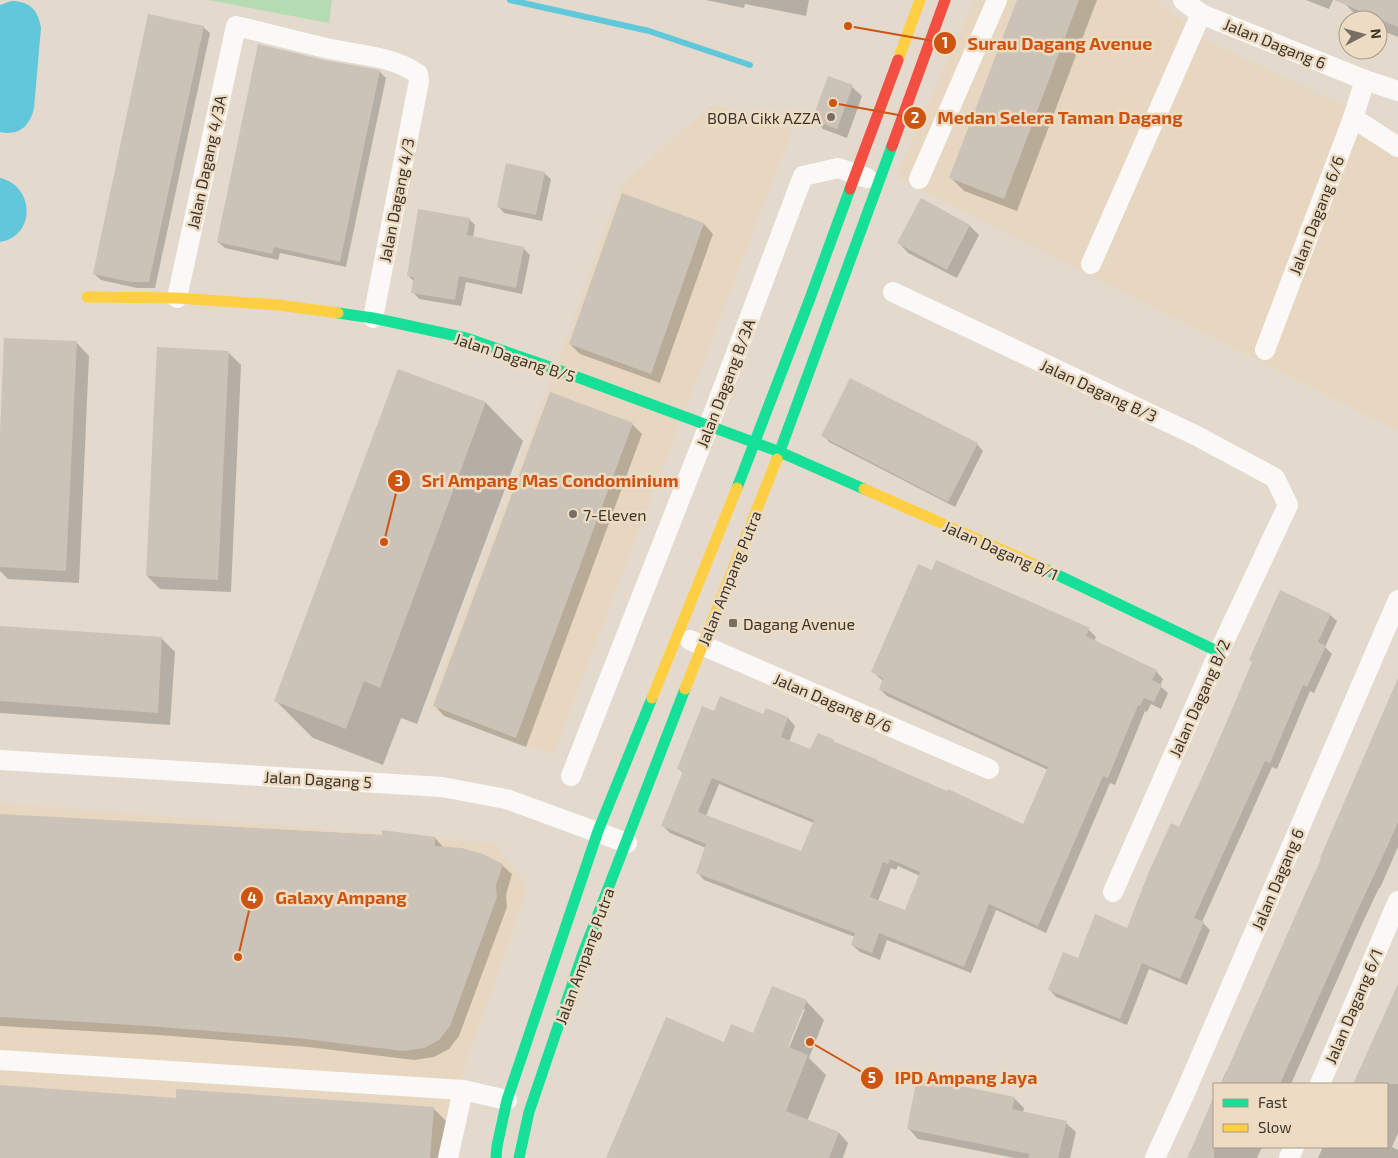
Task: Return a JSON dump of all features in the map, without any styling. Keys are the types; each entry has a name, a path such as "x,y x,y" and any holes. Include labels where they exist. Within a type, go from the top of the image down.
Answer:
{"street":[{"name":"Jalan Ampang Putra","path":"496,1158 507,1100 598,831 755,443 920,0"},
{"name":"Jalan Ampang Putra","path":"519,1158 529,1112 582,956 702,645 780,452 945,0"},
{"path":"920,179 997,0"},
{"name":"Jalan Dagang 6","path":"1183,0 1201,14 1398,92"},
{"path":"1091,264 1201,14"},
{"name":"Jalan Dagang 4/3A","path":"177,298 236,26 396,62 418,74 419,81"},
{"name":"Jalan Dagang 6/6","path":"1265,350 1353,118 1365,80"},
{"name":"Jalan Dagang 4/3","path":"373,318 419,81"},
{"path":"1353,118 1398,147"},
{"name":"Jalan Dagang B/3A","path":"571,776 709,425 804,176 838,168 879,182"},
{"name":"Jalan Dagang B/3","path":"893,292 1195,435 1275,478 1288,506"},
{"name":"Jalan Dagang B/5","path":"87,297 177,298 278,305 373,318 466,338 755,443"},
{"name":"Jalan Dagang B/1","path":"755,443 780,452 1073,582 1219,652"},
{"name":"Jalan Dagang B/2","path":"1113,892 1219,652 1288,506"},
{"name":"Jalan Dagang 6","path":"1155,1158 1184,1096 1398,600"},
{"name":"Jalan Dagang B/6","path":"677,634 989,769"},
{"name":"Jalan Dagang 5","path":"0,760 442,786 506,799 627,843"},
{"name":"Jalan Dagang 6/1","path":"1320,1083 1398,900"},
{"path":"0,1060 463,1090 507,1100"},
{"path":"448,1158 463,1090"}],"shaded area":[{"path":"974,0 1156,0 1208,41 1388,126 1398,133 1398,431 896,177"},
{"path":"713,104 792,131 553,755 429,709 559,359 620,186"},
{"path":"0,803 495,843 528,888 454,1097 440,1158 0,1158"}],"green space":[{"path":"208,0 332,0 329,23"}],"water":[{"path":"11,1 18,1 32,8 38,16 41,28 34,108 30,120 23,128 7,133 0,132 0,5"},
{"path":"0,178 12,183 20,191 25,200 27,211 20,231 12,238 0,242"}],"building":[{"path":"1017,0 1079,0 1004,199 949,178"},
{"path":"1334,0 1398,0 1398,27 1388,23 1388,10 1358,10"},
{"path":"148,14 204,26 149,282 130,282 93,274"},
{"path":"258,44 324,60 380,70 340,262 274,247 272,254 217,242"},
{"path":"828,76 853,85 837,129 812,120"},
{"path":"506,163 545,172 536,215 497,207"},
{"path":"622,193 704,223 651,374 569,344"},
{"path":"921,198 970,225 947,270 897,243"},
{"path":"418,209 470,218 467,235 524,247 516,288 459,276 455,300 411,293 414,277 407,276"},
{"path":"4,338 77,341 66,571 0,567 0,433"},
{"path":"157,347 229,351 218,580 146,576"},
{"path":"398,369 486,402 380,688 364,681 346,729 274,701"},
{"path":"850,378 978,443 948,502 821,436"},
{"path":"550,392 633,423 516,738 433,706"},
{"path":"936,560 1090,628 1086,636 1157,670 1152,680 1162,685 1154,702 1144,698 1140,706 1138,705 1108,778 1103,776 1038,926 989,904 964,967 879,933 872,953 851,945 855,933 696,873 706,844 661,826 683,771 677,769 702,706 714,711 720,696 763,714 766,708 788,717 781,737 810,749 818,733 947,791 948,789 1023,824 1048,767 879,689 883,678 871,672 918,564 932,570","holes":["712,778 814,820 801,851 698,812","890,859 920,872 905,910 870,897 883,862 888,864"]},
{"path":"1280,590 1331,614 1318,642 1326,646 1307,687 1303,685 1270,763 1265,761 1194,918 1204,922 1180,979 1142,963 1120,1019 1048,990 1063,952 1078,958 1095,914 1127,928 1148,874 1171,823 1179,827 1216,747 1252,662 1249,660"},
{"path":"0,626 162,637 158,713 0,701"},
{"path":"1398,678 1398,822 1388,845 1280,1083 1221,1083 1321,859"},
{"path":"0,814 382,835 382,830 435,837 435,846 462,848 483,854 503,864 496,885 497,897 450,1026 439,1040 424,1048 403,1051 297,1038 149,1026 0,1017"},
{"path":"1398,984 1398,1084 1353,1083"},
{"path":"772,986 807,1000 788,1047 808,1055 786,1111 839,1132 829,1158 606,1158 666,1017 724,1042 731,1024 753,1033"},
{"path":"917,1077 1015,1097 1012,1109 1067,1121 1058,1158 1028,1158 1029,1154 907,1129"},
{"path":"0,1085 176,1098 176,1089 434,1107 430,1158 0,1158"},
{"path":"1213,1098 1214,1158 1187,1158"}],"waterway":[{"path":"510,0 649,31 750,65"}],"traffic: fast":[{"path":"777,459 892,146"},
{"path":"737,488 850,189"},
{"path":"338,313 373,318 466,338 780,452 864,489"},
{"path":"1045,569 1219,652"},
{"path":"519,1158 529,1112 582,956 685,689"},
{"path":"496,1158 507,1100 598,831 652,698"}],"traffic: slow":[{"path":"898,60 920,0"},
{"path":"87,297 177,298 278,305 338,313"},
{"path":"685,689 777,459"},
{"path":"652,698 737,488"},
{"path":"864,489 1045,569"}],"traffic: jam":[{"path":"892,146 945,0"},
{"path":"850,189 898,60"}],"place":[{"name":"Surau Dagang Avenue","path":"848,26"},
{"name":"Medan Selera Taman Dagang","path":"833,103"},
{"name":"BOBA Cikk AZZA","path":"831,117"},
{"name":"7-Eleven","path":"573,514"},
{"name":"Sri Ampang Mas Condominium","path":"384,542"},
{"name":"Dagang Avenue","path":"733,623"},
{"name":"Galaxy Ampang","path":"238,957"},
{"name":"IPD Ampang Jaya","path":"810,1042"}]}
